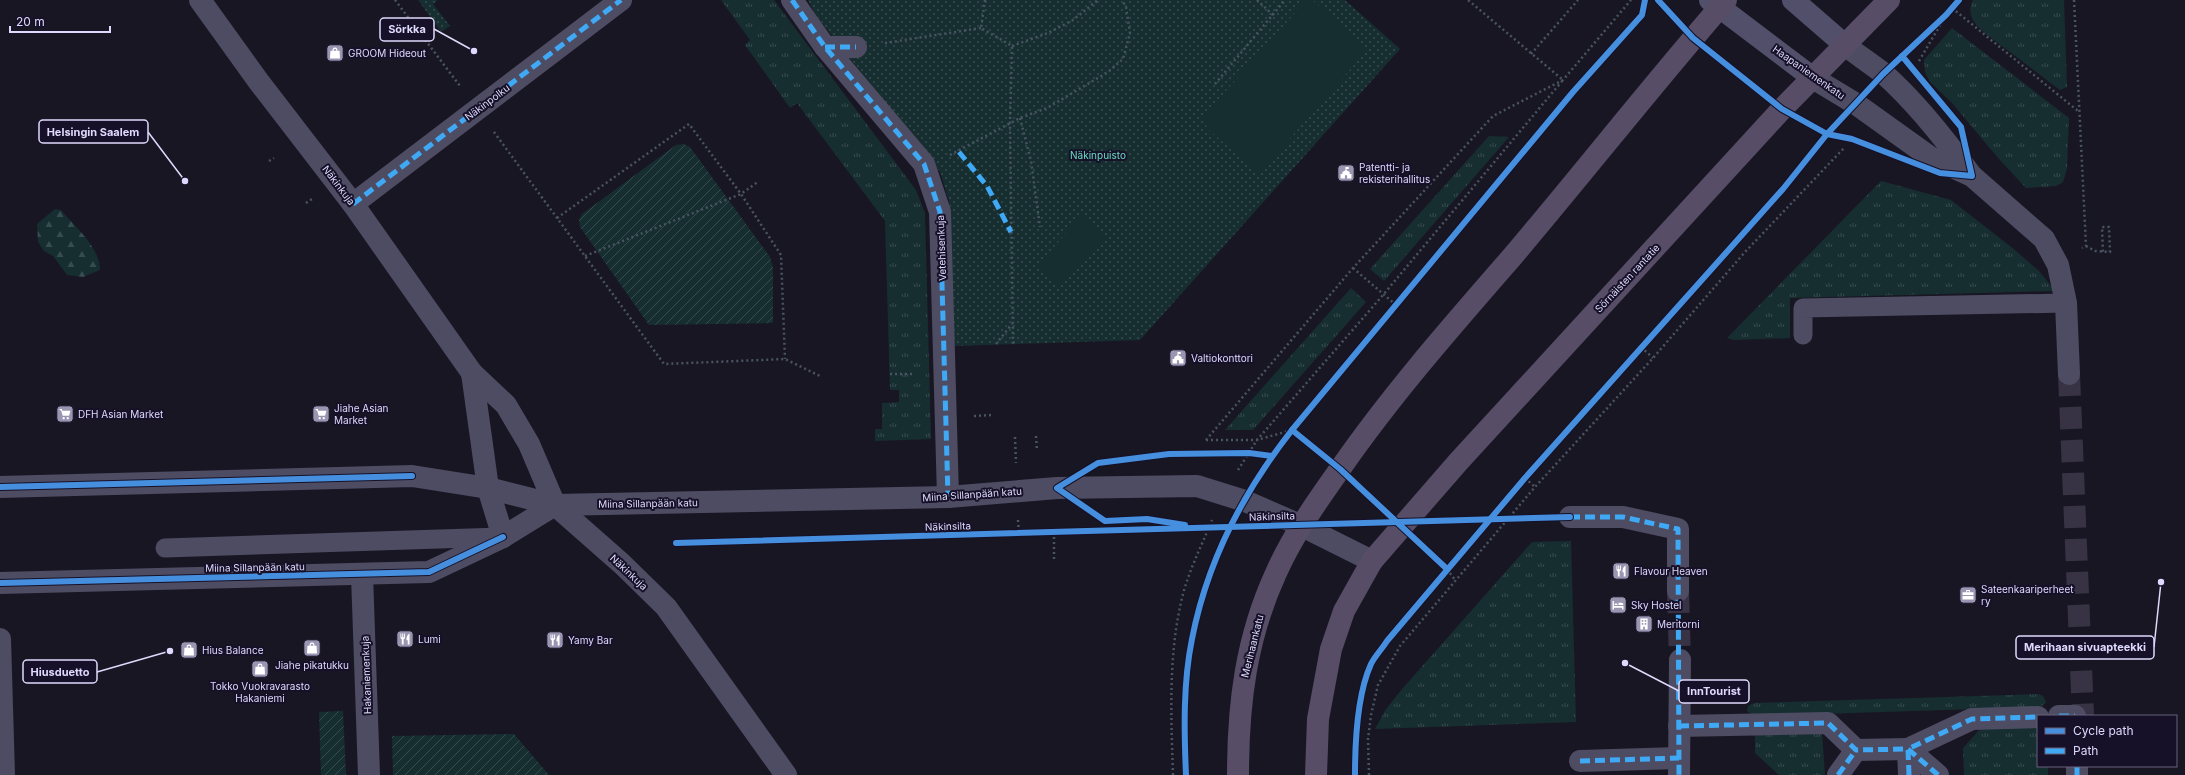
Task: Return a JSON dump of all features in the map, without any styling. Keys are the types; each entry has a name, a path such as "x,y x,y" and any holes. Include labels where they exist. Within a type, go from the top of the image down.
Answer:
{"main road":[{"name":"Haapaniemenkatu","path":"1793,0 1846,46"},
{"name":"Sörnäisten rantatie","path":"1372,561 1459,461 1782,109 1846,46 1889,0"},
{"name":"Haapaniemenkatu","path":"1718,3 1813,78"},
{"path":"1300,525 1368,429 1589,166 1718,3"},
{"name":"Merihaankatu","path":"1238,775 1238,724 1244,677 1253,635 1275,573 1300,525"},
{"path":"1316,775 1318,719 1331,649 1344,611 1372,561"}],"street":[{"name":"Näkinkuja","path":"200,0 259,82 353,204 472,373 506,405 529,444 555,505 622,564 666,607 786,775"},
{"name":"Näkinpolku","path":"353,204 621,0"},
{"name":"Vetehisenkuja","path":"792,0 825,47 924,164 940,212 948,498"},
{"name":"Haapaniemenkatu","path":"1846,46 1883,74 1904,94 1943,136 1972,176 2044,239 2058,265 2066,303 2069,374"},
{"path":"825,47 856,47"},
{"name":"Haapaniemenkatu","path":"1813,78 1856,104 1930,157 1972,176"},
{"name":"Näkinkuja","path":"472,373 488,488 503,537"},
{"name":"Miina Sillanpään katu","path":"0,487 412,476 488,488 555,505 948,498 1057,488 1102,486 1197,486 1224,493 1300,525 1372,561"},
{"name":"Miina Sillanpään katu","path":"0,583 429,572 503,537 555,505"},
{"path":"1570,517 1623,517 1678,528 1678,591"},
{"name":"Hakaniemenkuja","path":"362,574 369,775"},
{"path":"0,638 4,775"},
{"path":"1580,761 1679,767 1680,660"},
{"path":"1679,726 1828,723 1856,750 1908,749 1972,719 2037,717"},
{"path":"1908,749 1909,775"},
{"path":"1908,749 1938,775"},
{"path":"1838,775 1856,750"}],"lane":[{"path":"1803,335 1803,308 2066,303"},
{"path":"165,548 503,537"}],"path":[{"path":"395,0 664,364 785,359 822,377"},
{"path":"981,28 985,0"},
{"path":"913,39 981,28 1012,46 1048,33 1073,20 1098,0"},
{"path":"924,164 959,152 1020,118 1048,108 1108,72 1123,59 1130,33 1126,7 1122,0"},
{"path":"1257,0 1273,15"},
{"path":"1215,84 1285,0"},
{"path":"1468,0 1563,80"},
{"path":"1531,54 1578,0"},
{"path":"1173,775 1171,670 1174,637 1183,593 1196,555 1224,493 1257,440 1383,295 1631,0"},
{"path":"2074,0 2078,111 2086,246"},
{"path":"1930,30 1944,13 1954,6 2078,111"},
{"path":"1918,61 1944,13"},
{"path":"1012,46 1010,124 1013,344"},
{"path":"1292,430 1257,440 1206,440 1353,268 1493,116 1563,80"},
{"path":"1020,118 1031,161 1040,228"},
{"path":"557,218 689,124 741,194 781,255 785,359"},
{"path":"1368,775 1368,739 1371,715 1378,685 1400,646 1536,487 1653,358 1745,252 1844,148"},
{"path":"269,162 274,158"},
{"path":"585,256 741,194 759,181"},
{"path":"2086,246 2095,251 2110,252 2109,227 2102,227 2102,234 2103,253"},
{"path":"2058,265 2086,246"},
{"path":"1353,268 1396,305"},
{"path":"1391,311 1401,299"},
{"path":"996,344 1012,324"},
{"path":"1635,353 1646,341"},
{"path":"1641,347 1653,358"},
{"path":"1284,440 1297,424"},
{"path":"1292,430 1298,435"},
{"path":"1036,436 1037,450"},
{"path":"1241,453 1256,454"},
{"path":"1530,472 1523,480 1536,487"},
{"path":"1498,519 1514,519"},
{"path":"1206,531 1220,527"},
{"path":"1054,532 1054,562"},
{"path":"1047,533 1062,532"},
{"path":"1011,534 1026,533"},
{"path":"1442,575 1452,563"},
{"path":"1441,564 1447,569 1455,580"}],"green space":[{"path":"418,0 438,0 433,4 450,26 441,32"},
{"path":"721,0 774,0 916,190 925,213 931,439 875,441 875,429 882,429 882,403 899,402 899,390 890,390 885,221 797,103 790,108 745,45 750,40"},
{"name":"Näkinpuisto","path":"808,0 1345,0 1400,49 1140,340 953,346 949,201 940,172 815,14"},
{"path":"1306,0 1312,0 1368,49 1259,174 1207,128 1204,116"},
{"path":"1973,0 2064,0 2067,87 2060,90 1981,30 1972,19 1970,10"},
{"path":"1952,28 2069,118 2067,169 2063,182 2056,186 2026,188 1999,159 1952,103 1930,82 1925,72 1924,60"},
{"path":"1489,136 1509,137 1384,281 1370,269"},
{"path":"684,144 690,147 770,257 773,268 773,323 649,325 580,227 579,220 582,214 676,145"},
{"path":"1881,181 1951,200 2015,250 2039,271 2055,291 1790,298 1790,338 1734,340 1727,338"},
{"path":"55,209 61,210 86,238 96,253 100,270 83,277 67,275 53,256 44,251 38,242 37,224"},
{"path":"1082,215 1105,236 1060,286 1037,266"},
{"path":"1351,288 1366,302 1253,430 1225,430"},
{"path":"1571,541 1576,722 1375,729 1386,709 1403,688 1532,542"},
{"path":"2039,694 2043,696 2046,702 2041,707 1754,716 1747,711 1748,706 1754,703"},
{"path":"343,711 346,775 321,775 319,712"},
{"path":"2037,727 2037,767 2048,767 2048,775 1964,775 1963,748 1981,728"},
{"path":"1822,733 1825,775 1779,775 1755,753 1755,735"},
{"path":"514,734 549,775 393,775 392,736"}],"tunnel":[{"path":"2069,374 2083,715"},
{"path":"1678,591 1680,660"}],"marked path":[{"path":"353,204 621,0"},
{"path":"792,0 825,47 924,164 940,212 948,497"},
{"path":"825,47 856,47"},
{"path":"959,152 987,186 1011,232"},
{"path":"1570,517 1623,517 1678,529 1679,775"},
{"path":"1664,626 1679,626"},
{"path":"1909,775 1908,749 1972,719 2037,717"},
{"path":"1679,726 1828,723 1856,750 1908,749 1938,775"},
{"path":"1838,775 1856,750"},
{"path":"1580,761 1679,758"},
{"path":"2077,767 2077,775"}],"cycle path":[{"path":"1186,775 1186,690 1192,639 1207,582 1230,528 1243,503 1258,478 1292,430 1573,92 1642,15 1645,0"},
{"path":"1658,0 1693,38 1782,109 1827,134 1852,139 1940,173 1972,176 1961,127 1902,56"},
{"path":"1355,775 1356,733 1366,676 1374,658 1387,641 1525,478 1783,189 1827,134 1883,74 1946,15 1959,0"},
{"path":"1292,430 1340,469 1447,569"},
{"path":"1185,525 1147,519 1105,521 1057,488 1098,463 1169,454 1249,453 1272,456"},
{"path":"0,487 412,476"},
{"name":"Näkinsilta","path":"676,543 1570,517"},
{"path":"0,583 429,572 503,537"}],"place":[{"name":"Sörkka","path":"474,51"},
{"name":"GROOM Hideout","path":"335,53"},
{"name":"Patentti- ja rekisterihallitus","path":"1346,173"},
{"name":"Helsingin Saalem","path":"185,181"},
{"name":"Valtiokonttori","path":"1178,358"},
{"name":"DFH Asian Market","path":"65,414"},
{"name":"Jiahe Asian Market","path":"321,414"},
{"name":"Flavour Heaven","path":"1621,571"},
{"name":"Merihaan sivuapteekki","path":"2161,582"},
{"name":"Sateenkaariperheet ry","path":"1968,595"},
{"name":"Sky Hostel","path":"1618,605"},
{"name":"Meritorni","path":"1644,624"},
{"name":"Lumi","path":"405,639"},
{"name":"Yamy Bar","path":"555,640"},
{"name":"Jiahe pikatukku","path":"312,648"},
{"name":"Hius Balance","path":"189,650"},
{"name":"Hiusduetto","path":"170,651"},
{"name":"InnTourist","path":"1625,663"},
{"name":"Tokko Vuokravarasto Hakaniemi","path":"260,669"}]}
